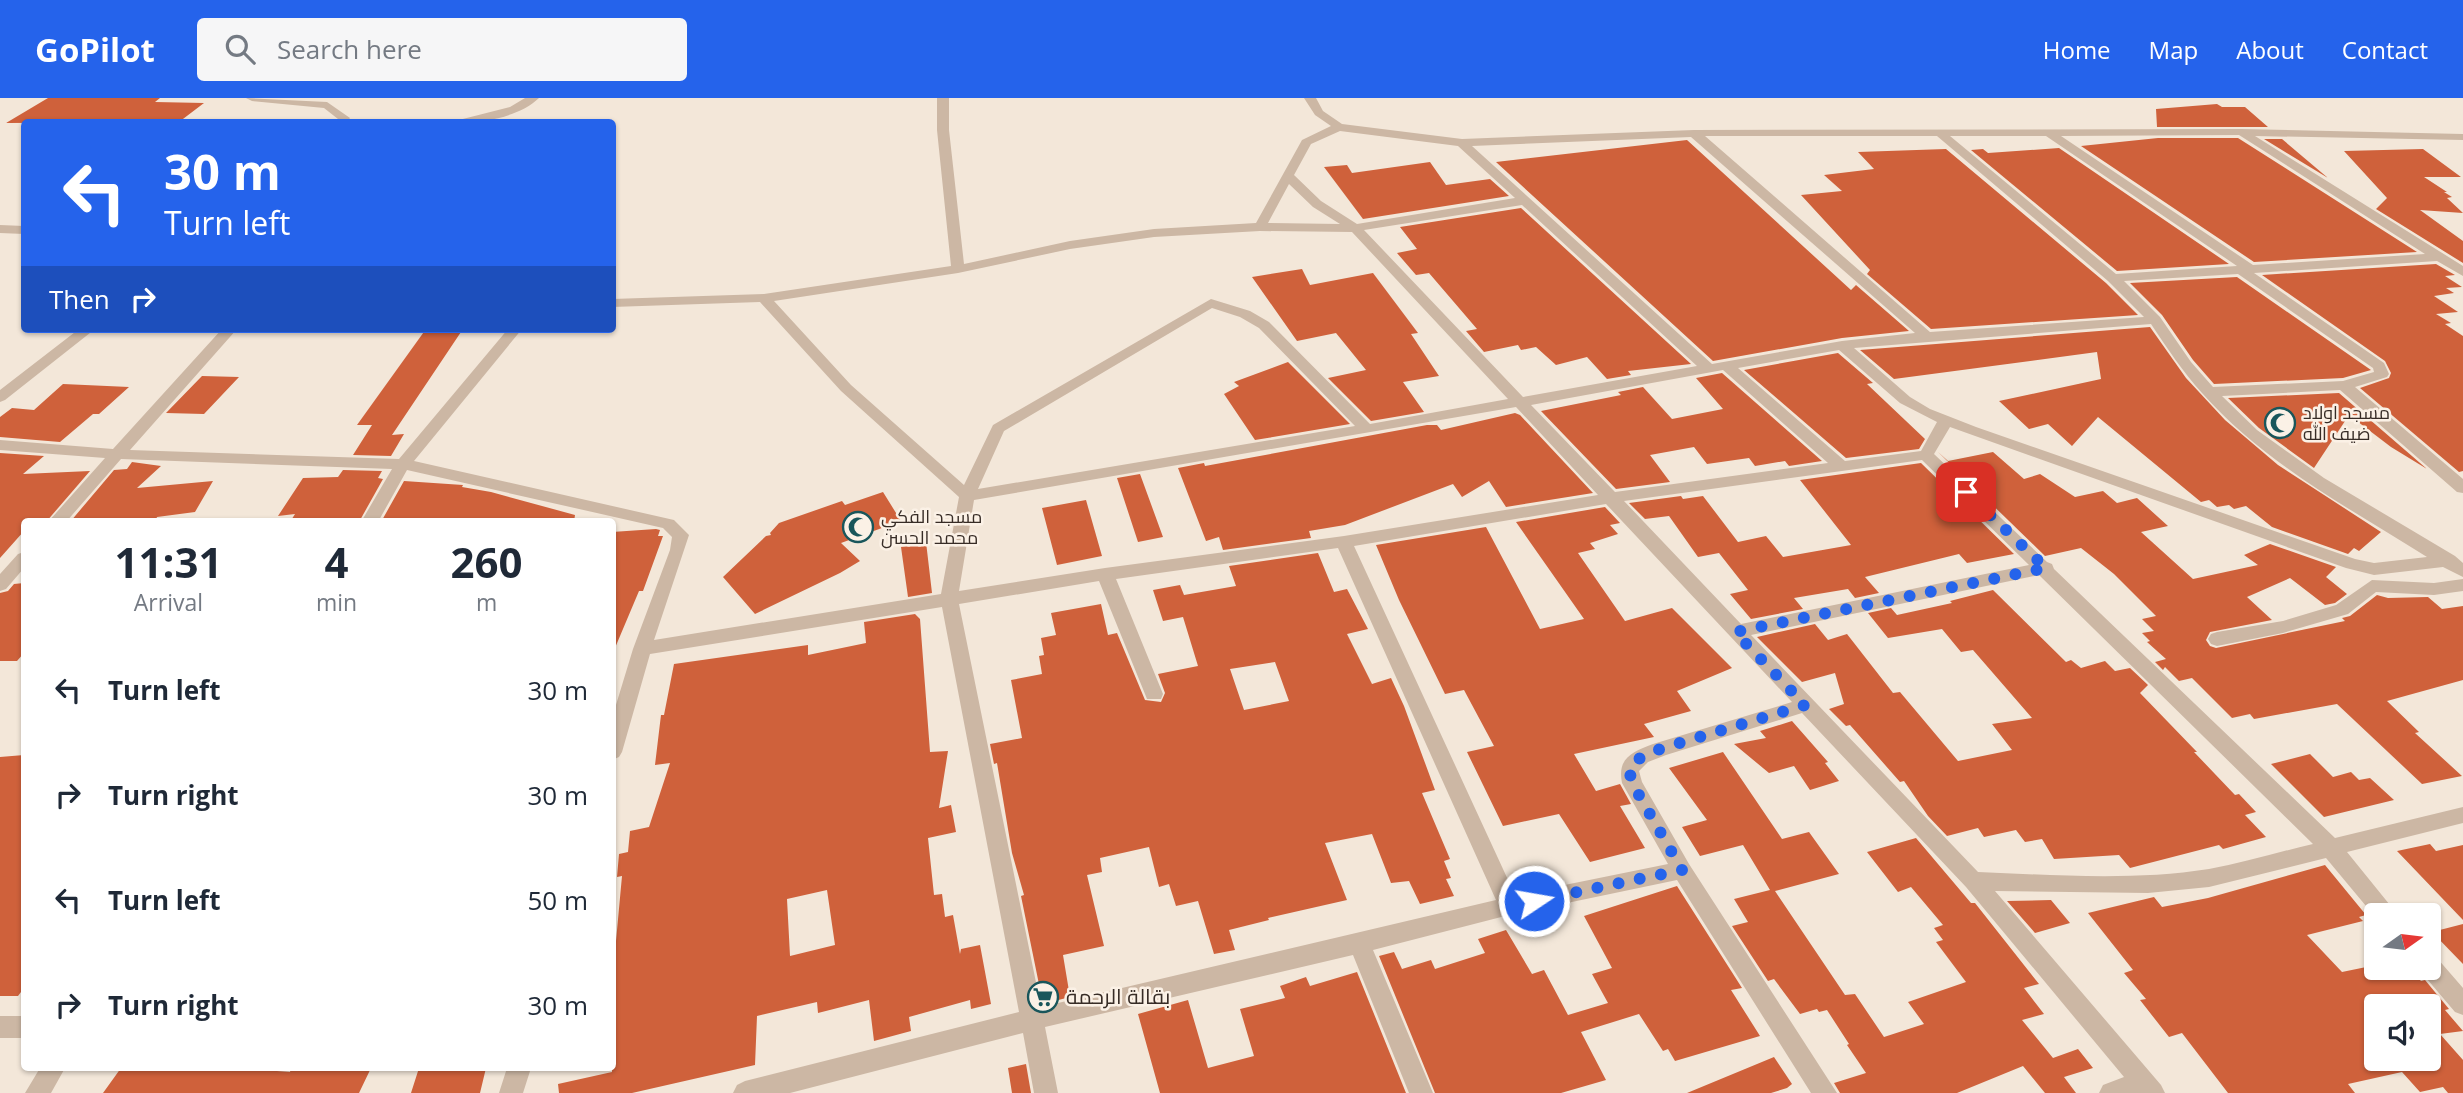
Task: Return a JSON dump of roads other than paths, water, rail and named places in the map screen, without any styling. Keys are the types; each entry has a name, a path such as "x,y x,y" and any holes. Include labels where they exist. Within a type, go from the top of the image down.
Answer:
{"street":[{"path":"253,98 331,101 344,119"},
{"path":"471,119 514,110 533,98"},
{"path":"943,98 943,130 958,269"},
{"path":"1310,98 1319,113 1339,127 1462,143 1694,133 2241,131 2463,137"},
{"path":"1260,227 1306,142 1339,127"},
{"path":"2241,131 2463,272"},
{"path":"2048,132 2245,269 2382,370 2376,377 2344,385 2209,392"},
{"path":"1694,133 1927,336"},
{"path":"1941,134 2113,278 2155,320 2186,365 2209,392 2252,433 2318,482 2456,566"},
{"path":"1462,143 1709,369"},
{"path":"1287,176 1317,204 1355,228 1973,881 2147,1087"},
{"path":"616,303 764,298 958,269 1070,245 1154,233 1260,227 1355,228 1523,201"},
{"path":"0,229 21,230"},
{"path":"2113,278 2438,257"},
{"path":"764,298 846,388 967,495"},
{"path":"1046,1093 949,598 967,495 998,428 1211,303 1245,314 1264,325 1367,429"},
{"path":"967,495 1520,403 1842,345 1927,336 2155,320"},
{"path":"0,397 83,333"},
{"path":"60,518 226,333"},
{"path":"371,518 403,464 512,333"},
{"path":"1842,345 1905,400 1946,421 2352,564 2374,569 2456,566"},
{"path":"1726,365 1843,468"},
{"path":"2344,385 2463,488"},
{"path":"1926,455 1946,421"},
{"path":"0,445 116,454 403,464 668,524 681,535 678,550 642,649 616,738"},
{"path":"642,649 1105,574 1344,542 1609,498 1926,455"},
{"path":"1926,455 2046,568 2331,848 2377,903"},
{"path":"1344,542 1509,906"},
{"path":"0,585 21,561"},
{"path":"1735,632 2046,568"},
{"path":"1105,574 1154,694"},
{"path":"2217,639 2283,627 2342,610 2372,586 2434,589 2463,585"},
{"path":"1805,705 1660,749 1641,757 1629,769 1632,783 1682,870 1825,1093"},
{"path":"1973,881 2071,885 2148,884 2209,878 2463,815"},
{"path":"745,1093 1030,1020 1359,944 1509,906 1682,870"},
{"path":"1359,944 1421,1093"},
{"path":"2441,979 2463,1005"},
{"path":"0,1027 21,1027"},
{"path":"37,1093 51,1071"},
{"path":"511,1093 518,1071"},
{"path":"2111,1093 2147,1087"}],"place":[{"name":"مسجد اولاد ضيف الله","path":"2280,423"},
{"name":"مسجد الفكي محمد الحسن","path":"858,527"},
{"name":"بقالة الرحمة","path":"1043,997"}]}
